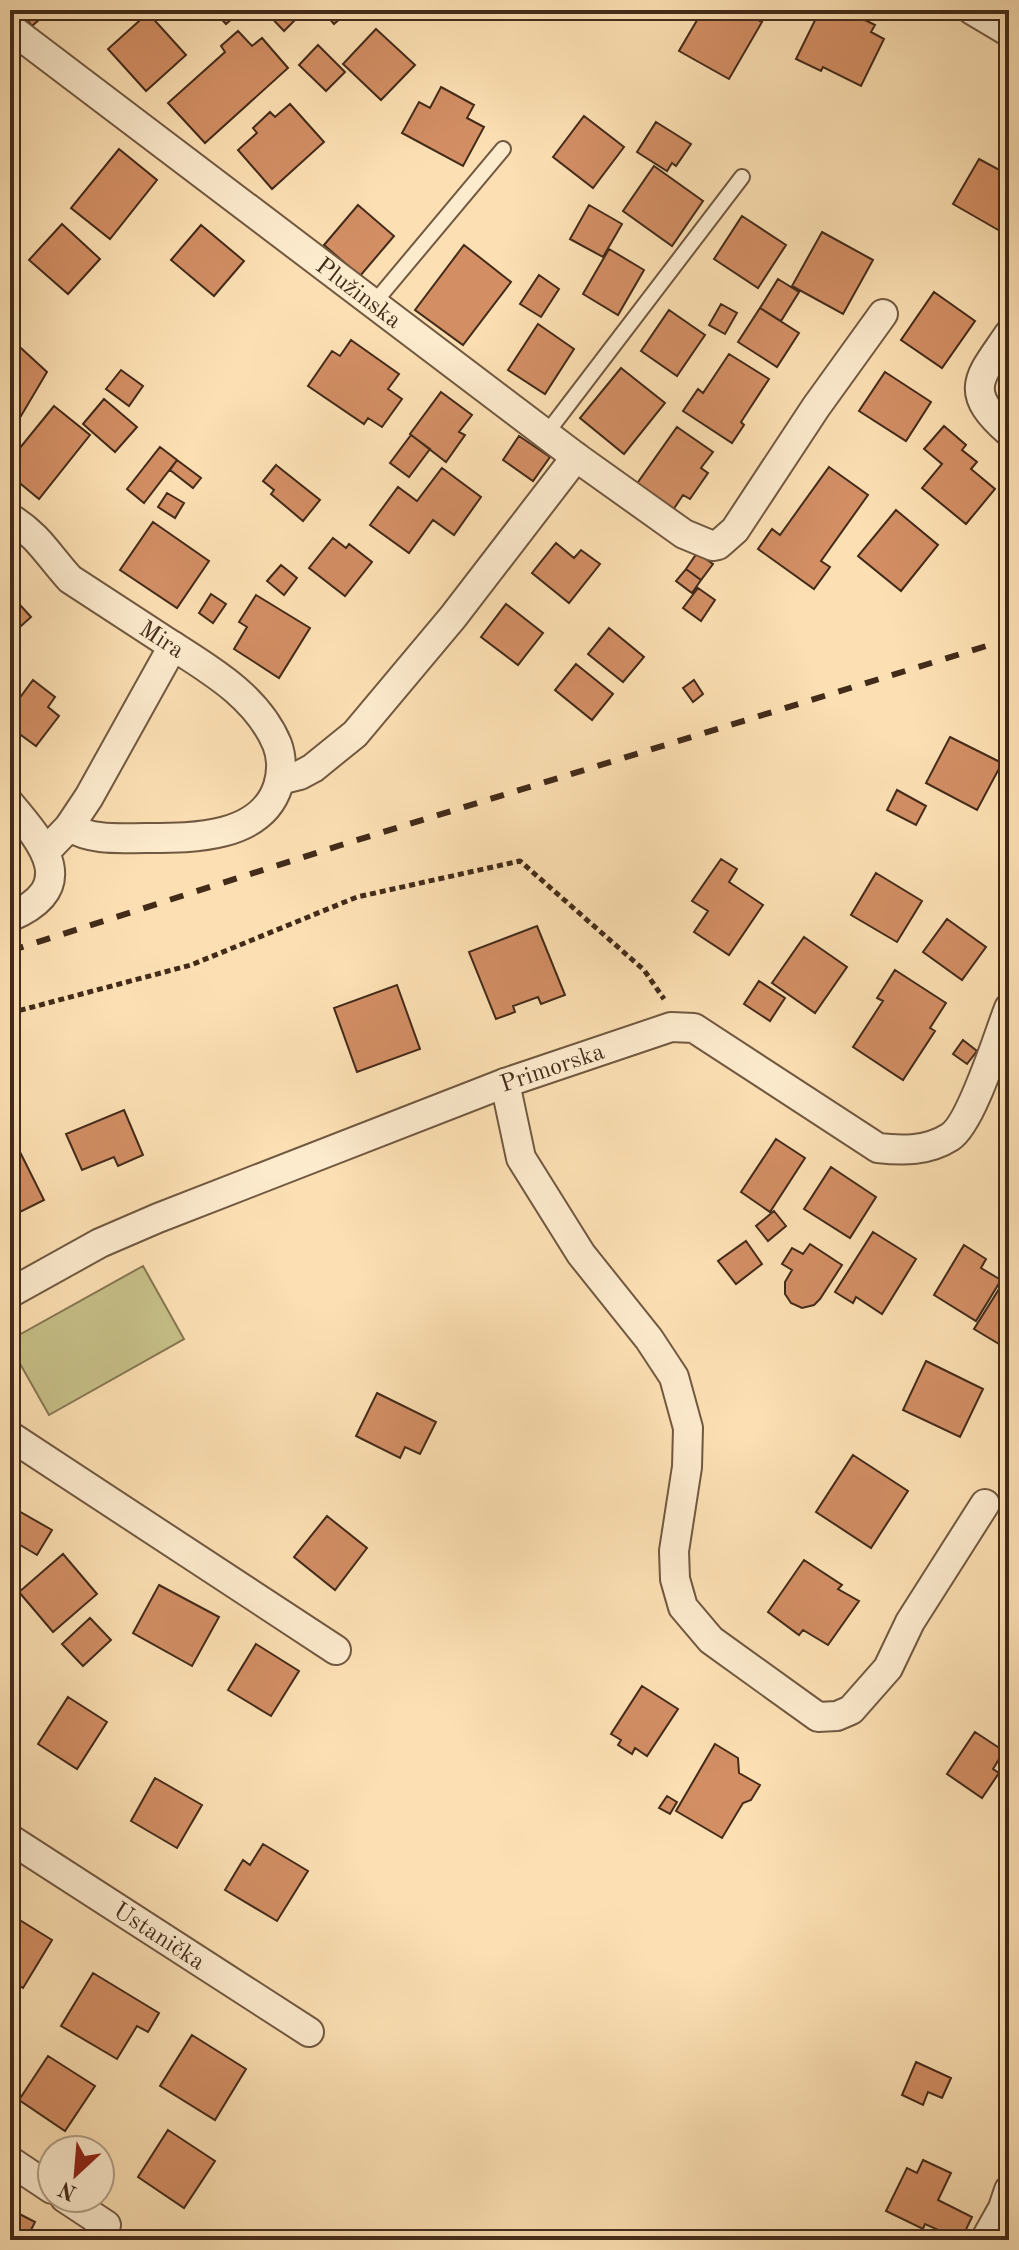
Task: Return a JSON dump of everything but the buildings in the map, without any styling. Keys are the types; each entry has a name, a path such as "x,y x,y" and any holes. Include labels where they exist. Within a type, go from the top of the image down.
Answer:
{"street":[{"path":"972,10 1009,32"},
{"name":"Plužinska","path":"10,28 576,457 684,534 713,546 735,530 816,407 883,314"},
{"path":"1009,334 980,376 979,385 987,410 1009,432"},
{"path":"69,827 96,837 175,838 227,832 259,816 270,803 280,780 313,768 355,734 453,617 576,457"},
{"name":"Mira","path":"10,518 42,542 53,561 70,579 219,676 251,704 278,747 280,780"},
{"path":"42,844 69,827 125,736 173,646"},
{"path":"10,804 42,844 50,867 44,893 33,906 10,917"},
{"path":"682,1026 694,1028 878,1148 901,1151 927,1147 953,1136 969,1113 1009,1008"},
{"name":"Primorska","path":"10,1293 100,1243 158,1218 505,1083 671,1027 682,1026"},
{"path":"505,1083 521,1158 581,1254 649,1339 674,1377 688,1428 687,1467 674,1551 675,1579 683,1607 711,1640 818,1717 837,1716 851,1710 888,1668 910,1622 985,1504"},
{"path":"10,1436 336,1650"},
{"name":"Ustanička","path":"10,1839 309,2032"},
{"path":"10,2161 36,2178"},
{"path":"985,2240 1009,2190"},
{"path":"84,2214 108,2235"}],"lane":[{"path":"374,303 503,149"},
{"path":"546,434 742,177"}],"path":[{"path":"10,1013 191,965 357,897 520,861 644,970 682,1026"}],"shaded area":[{"path":"143,1266 184,1339 49,1415 10,1346 10,1340"}],"railway":[{"path":"10,951 341,845 1009,639"}]}
